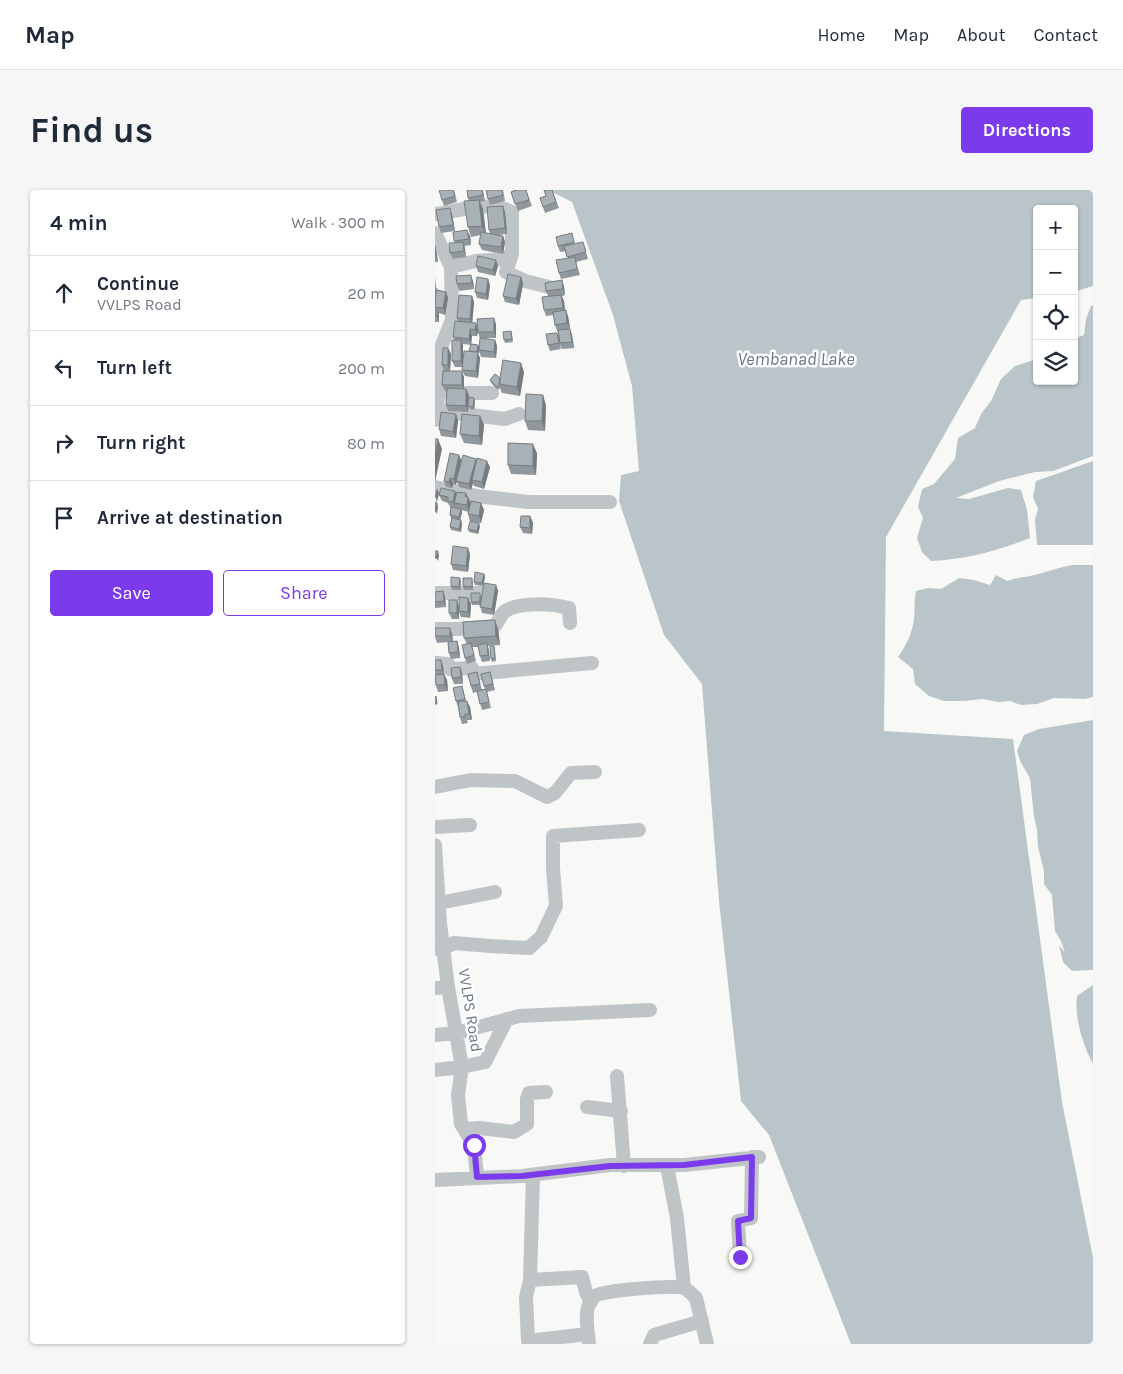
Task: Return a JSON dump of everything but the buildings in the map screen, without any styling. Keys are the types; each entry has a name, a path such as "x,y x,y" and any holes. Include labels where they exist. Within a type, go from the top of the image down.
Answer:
{"street":[{"path":"435,214 486,206 503,207 512,212 512,254 506,272 525,281 549,287"},
{"path":"435,233 451,267 452,320 441,347 436,415 505,419 519,414"},
{"path":"451,267 476,261 502,259 512,254"},
{"path":"438,393 492,392"},
{"path":"435,487 477,496 528,502 610,502"},
{"path":"435,593 481,592"},
{"path":"435,630 459,630 495,626 505,612 523,605 553,604 569,608 571,623"},
{"path":"435,663 448,664 450,669 473,668 474,674 592,663"},
{"path":"435,787 471,780 515,781 547,797 555,793 571,773 595,772"},
{"path":"435,827 469,824"},
{"path":"439,949 454,943 529,948 541,937 556,906 553,836 639,830"},
{"name":"VVLPS Road","path":"435,845 439,903 441,987 457,1033 462,1067 458,1095 461,1124 474,1145 477,1177"},
{"path":"439,903 495,892"},
{"path":"435,1035 457,1033 519,1016 650,1010"},
{"path":"435,1070 485,1062 507,1019"},
{"path":"617,1076 624,1166"},
{"path":"464,1129 479,1128 514,1132 527,1124 527,1099 529,1093 546,1092"},
{"path":"587,1107 621,1111"},
{"path":"435,1180 533,1174 610,1166 667,1166 756,1157 751,1218 738,1221 740,1257"},
{"path":"667,1166 677,1218 684,1288"},
{"path":"533,1174 530,1280 526,1297 529,1343 589,1339 587,1308 594,1296 606,1292 684,1288 696,1298 707,1344"},
{"path":"530,1280 582,1277 591,1302"},
{"path":"650,1344 651,1337 654,1335 702,1321"}],"water":[{"name":"Vembanad Lake","path":"548,190 1093,190 1093,286 1078,291 1078,205 1033,205 1033,298 1021,300 886,537 884,731 1013,739 1062,1102 1093,1258 1093,1344 851,1344 769,1135 741,1101 719,901 702,684 664,635 619,501 621,475 639,471 632,386 613,315 572,202"},
{"path":"1093,305 1093,456 1053,471 1035,472 999,481 956,498 969,499 1008,488 1021,490 1027,510 1030,538 982,554 931,561 922,552 917,538 923,518 918,507 922,489 934,484 955,459 958,438 975,428 1001,379 1015,366 1033,360 1033,385 1078,385 1078,337 1084,335 1086,319"},
{"path":"1093,461 1093,545 1037,545 1035,520 1038,509 1033,497 1036,481"},
{"path":"1072,565 1093,565 1093,697 1085,699 1054,698 1037,704 1021,705 1010,701 999,702 982,699 944,701 929,696 915,684 913,669 898,657 912,630 916,591 928,588 941,589 959,578 990,585 996,575 1007,581"},
{"path":"1093,720 1093,970 1072,971 1063,962 1059,945 1065,953 1055,931 1052,895 1044,884 1044,871 1038,847 1030,778 1021,763 1017,751 1024,735 1039,729"},
{"path":"1093,985 1093,1064 1080,1031 1076,1004 1077,996"}],"route":[{"path":"474,1145 477,1177 522,1176 619,1165 684,1165 752,1157 751,1218 738,1221 740,1257"}]}
